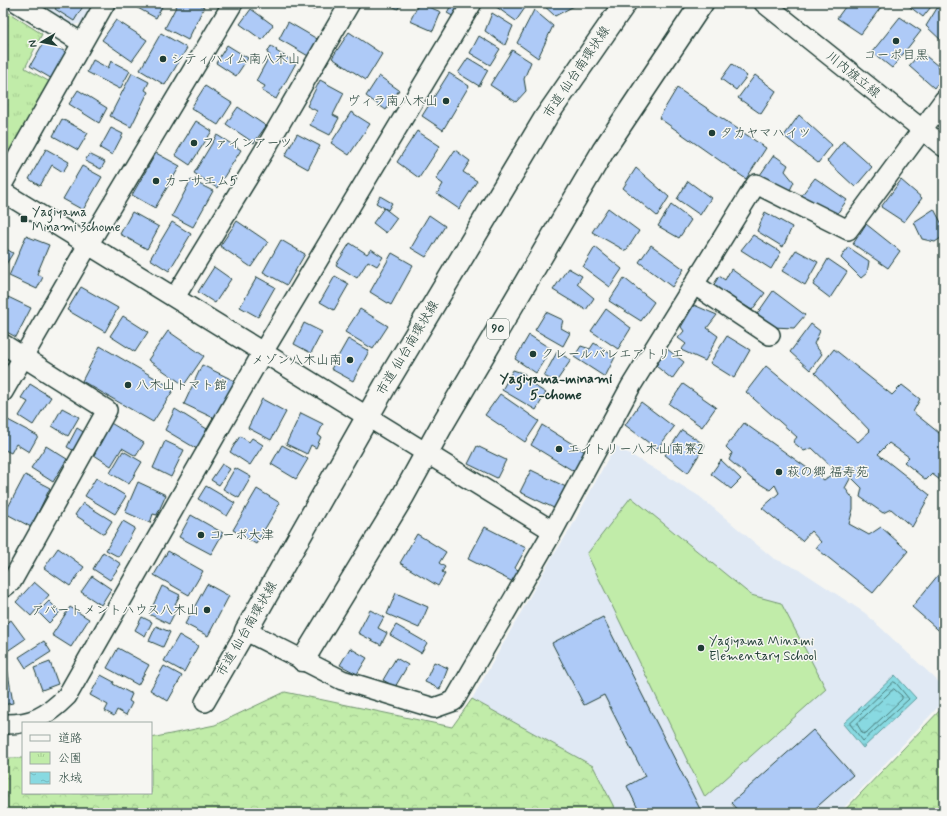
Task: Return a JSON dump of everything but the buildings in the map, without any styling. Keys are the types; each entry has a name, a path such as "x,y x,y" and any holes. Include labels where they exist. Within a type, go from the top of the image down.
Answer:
{"main road":[{"name":"市道 仙台南環状線","path":"246,631 368,418 546,117 625,3"},
{"name":"90","path":"303,660 404,496 603,150 702,3"}],"street":[{"path":"18,3 82,43"},
{"path":"3,183 105,3"},
{"path":"3,392 88,245 233,3"},
{"path":"175,297 267,146 350,3"},
{"path":"25,722 37,720 52,710 67,696 263,352 472,3"},
{"name":"川内旗立線","path":"764,3 944,147"},
{"path":"246,631 342,680 434,708 454,701 553,532 631,386 695,285 756,184 848,230 944,100"},
{"path":"3,192 553,532"},
{"path":"695,285 770,335"},
{"path":"3,344 107,410 12,581 3,588"},
{"name":"市道 仙台南環状線","path":"205,702 246,631"},
{"path":"3,724 22,722"}],"shaded area":[{"path":"36,3 96,3 86,22 73,25"},
{"name":"Yagiyama Minami Elementary School","path":"615,445 699,496 773,558 800,570 865,613 940,683 939,706 839,813 617,813 593,766 472,699 551,559 571,528"}],"green space":[{"path":"3,9 42,34 25,68 50,82 3,162"},
{"path":"631,497 751,595 781,603 826,689 705,797 587,554"},
{"path":"285,692 452,727 472,699 593,766 617,813 3,813 3,758 22,758 22,794 152,794 152,738 215,725"},
{"path":"944,706 944,813 842,813"}],"water":[{"path":"895,675 916,698 863,748 843,724"}],"place":[{"name":"コーポ目黒","path":"896,41"},
{"name":"シティハイム南八木山","path":"163,59"},
{"name":"ヴィラ南八木山","path":"446,101"},
{"name":"タカヤマハイツ","path":"712,133"},
{"name":"ファインアーツ","path":"194,143"},
{"name":"カーサエム5","path":"156,181"},
{"name":"Yagiyama Minami 3chome","path":"24,219"},
{"name":"クレールバレエアトリエ","path":"533,354"},
{"name":"メゾン八木山南","path":"350,360"},
{"name":"八木山トマト館","path":"128,385"},
{"name":"エイトリー八木山南寮2","path":"559,449"},
{"name":"萩の郷 福寿苑","path":"779,472"},
{"name":"コーポ大津","path":"201,535"},
{"name":"アパートメントハウス八木山","path":"207,610"},
{"name":"Yagiyama Minami Elementary School","path":"701,648"}],"district":[{"name":"Yagiyama-minami 5-chome","path":"556,388"}]}
